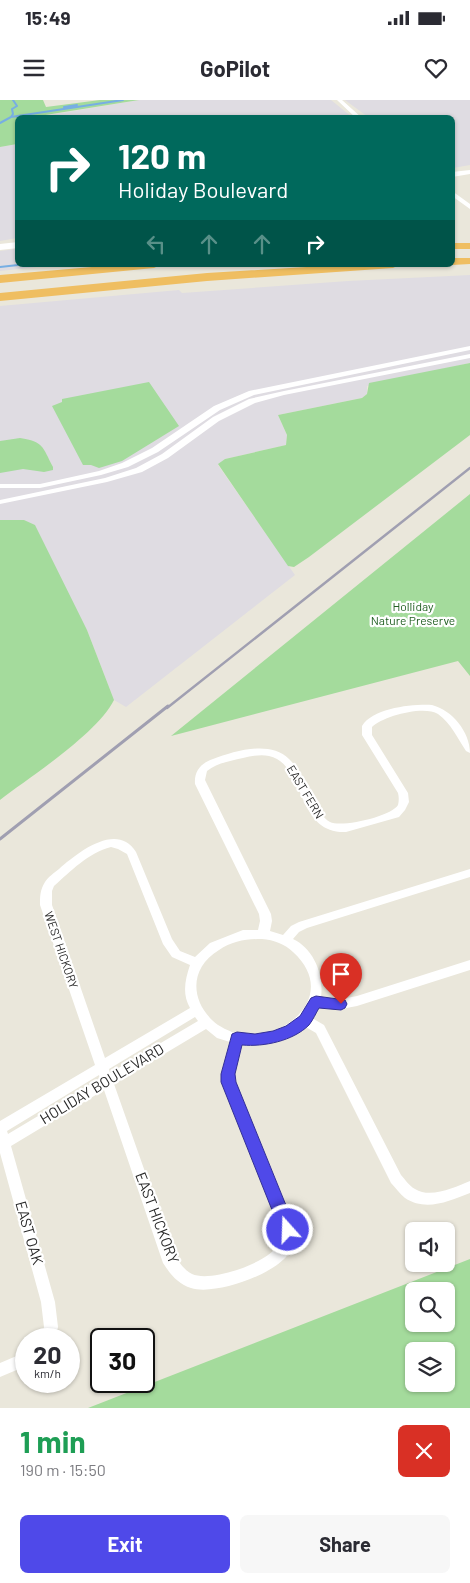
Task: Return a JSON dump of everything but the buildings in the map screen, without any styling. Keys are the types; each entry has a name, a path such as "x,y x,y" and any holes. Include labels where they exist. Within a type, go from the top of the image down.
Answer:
{"highway":[{"path":"455,246 470,246"},
{"path":"455,262 470,262"},
{"path":"0,280 133,267"},
{"path":"0,297 207,277 362,267"}],"main road":[{"path":"455,174 470,172"},
{"path":"0,247 15,245"}],"street":[{"path":"339,100 356,115"},
{"path":"455,195 470,207"},
{"path":"0,502 125,466 155,450 206,414 237,398 289,384 470,348"},
{"path":"0,486 42,490 107,480 139,470 165,456 216,419 252,401 470,356"},
{"path":"400,362 406,369"},
{"path":"289,384 295,391"},
{"path":"206,414 216,419"},
{"name":"EAST FERN","path":"263,935 266,921 265,914 200,784 199,777 203,769 213,762 258,750 275,752 286,760 320,820 332,827 347,828 395,814 401,809 404,802 403,793 367,734 366,727 372,721 414,708 432,708 444,714 470,749"},
{"name":"WEST HICKORY","path":"101,1066 46,905 46,891 50,883 97,846 113,842 126,846 131,852 167,941 176,954 197,963"},
{"path":"284,941 295,929 303,925 470,873"},
{"path":"243,936 274,936 284,941 299,952 311,965 316,983 316,1002 304,1020 291,1030 274,1037 255,1040 237,1038 214,1029 205,1023 196,1011 190,992 191,976 197,963 207,951 222,942 243,936"},
{"path":"316,1002 341,1004 357,1001 470,965"},
{"name":"HOLIDAY BOULEVARD","path":"0,1128 196,1011"},
{"path":"304,1020 320,1029 396,1178 410,1193 424,1198 435,1199 470,1188"},
{"name":"HOLIDAY BOULEVARD","path":"2,1145 205,1023"},
{"name":"EAST HICKORY","path":"101,1066 168,1258 175,1268 191,1281 205,1284 222,1282 274,1261 285,1248 288,1240 285,1219 229,1082 228,1074 237,1038"},
{"name":"EAST OAK","path":"0,1128 2,1145 48,1302 51,1328"},
{"path":"0,1370 15,1364"}],"shaded area":[{"path":"139,100 331,100 350,115 50,115"},
{"path":"345,100 470,100 470,165 455,168 455,115 365,115"},
{"path":"15,144 15,238 0,241 0,147"},
{"path":"15,249 15,267 37,267 0,271 0,251"},
{"path":"470,275 470,363 367,386 367,394 362,398 278,415 287,435 286,445 225,459 218,465 295,575 126,707 114,700 87,630 24,520 0,520 0,306 179,290 182,293 348,281"}],"green space":[{"path":"0,100 43,100 46,107 100,100 139,100 45,115 15,115 15,144 0,147"},
{"path":"470,363 470,435 309,557 294,567 288,566 218,464 225,459 286,445 287,435 278,415 362,398 367,394 369,383"},
{"path":"149,382 179,426 122,461 99,468 83,465 52,406 62,402 62,399"},
{"path":"20,438 38,443 47,454 53,470 44,472 23,469 0,473 0,441"},
{"name":"Holliday Nature Preserve","path":"470,494 470,676 458,661 171,736"},
{"path":"0,520 24,520 35,525 87,630 114,700 93,727 79,740 0,800"},
{"path":"470,1259 470,1408 88,1408 126,1393 155,1393 155,1382 405,1284 405,1332 455,1332 455,1282 411,1282 437,1272 455,1272 455,1265"}],"waterway":[{"path":"11,117 13,114 12,109 17,106 13,100"},
{"path":"24,115 123,100"},
{"path":"64,107 77,105"},
{"path":"11,117 15,116"},
{"path":"0,123 11,117"},
{"path":"0,267 15,265"}],"railway":[{"path":"167,708 470,468"},
{"path":"0,839 168,706"}],"route":[{"path":"288,1230 229,1082 228,1074 237,1038 255,1040 274,1037 299,1025 316,1002 341,1004"}]}
